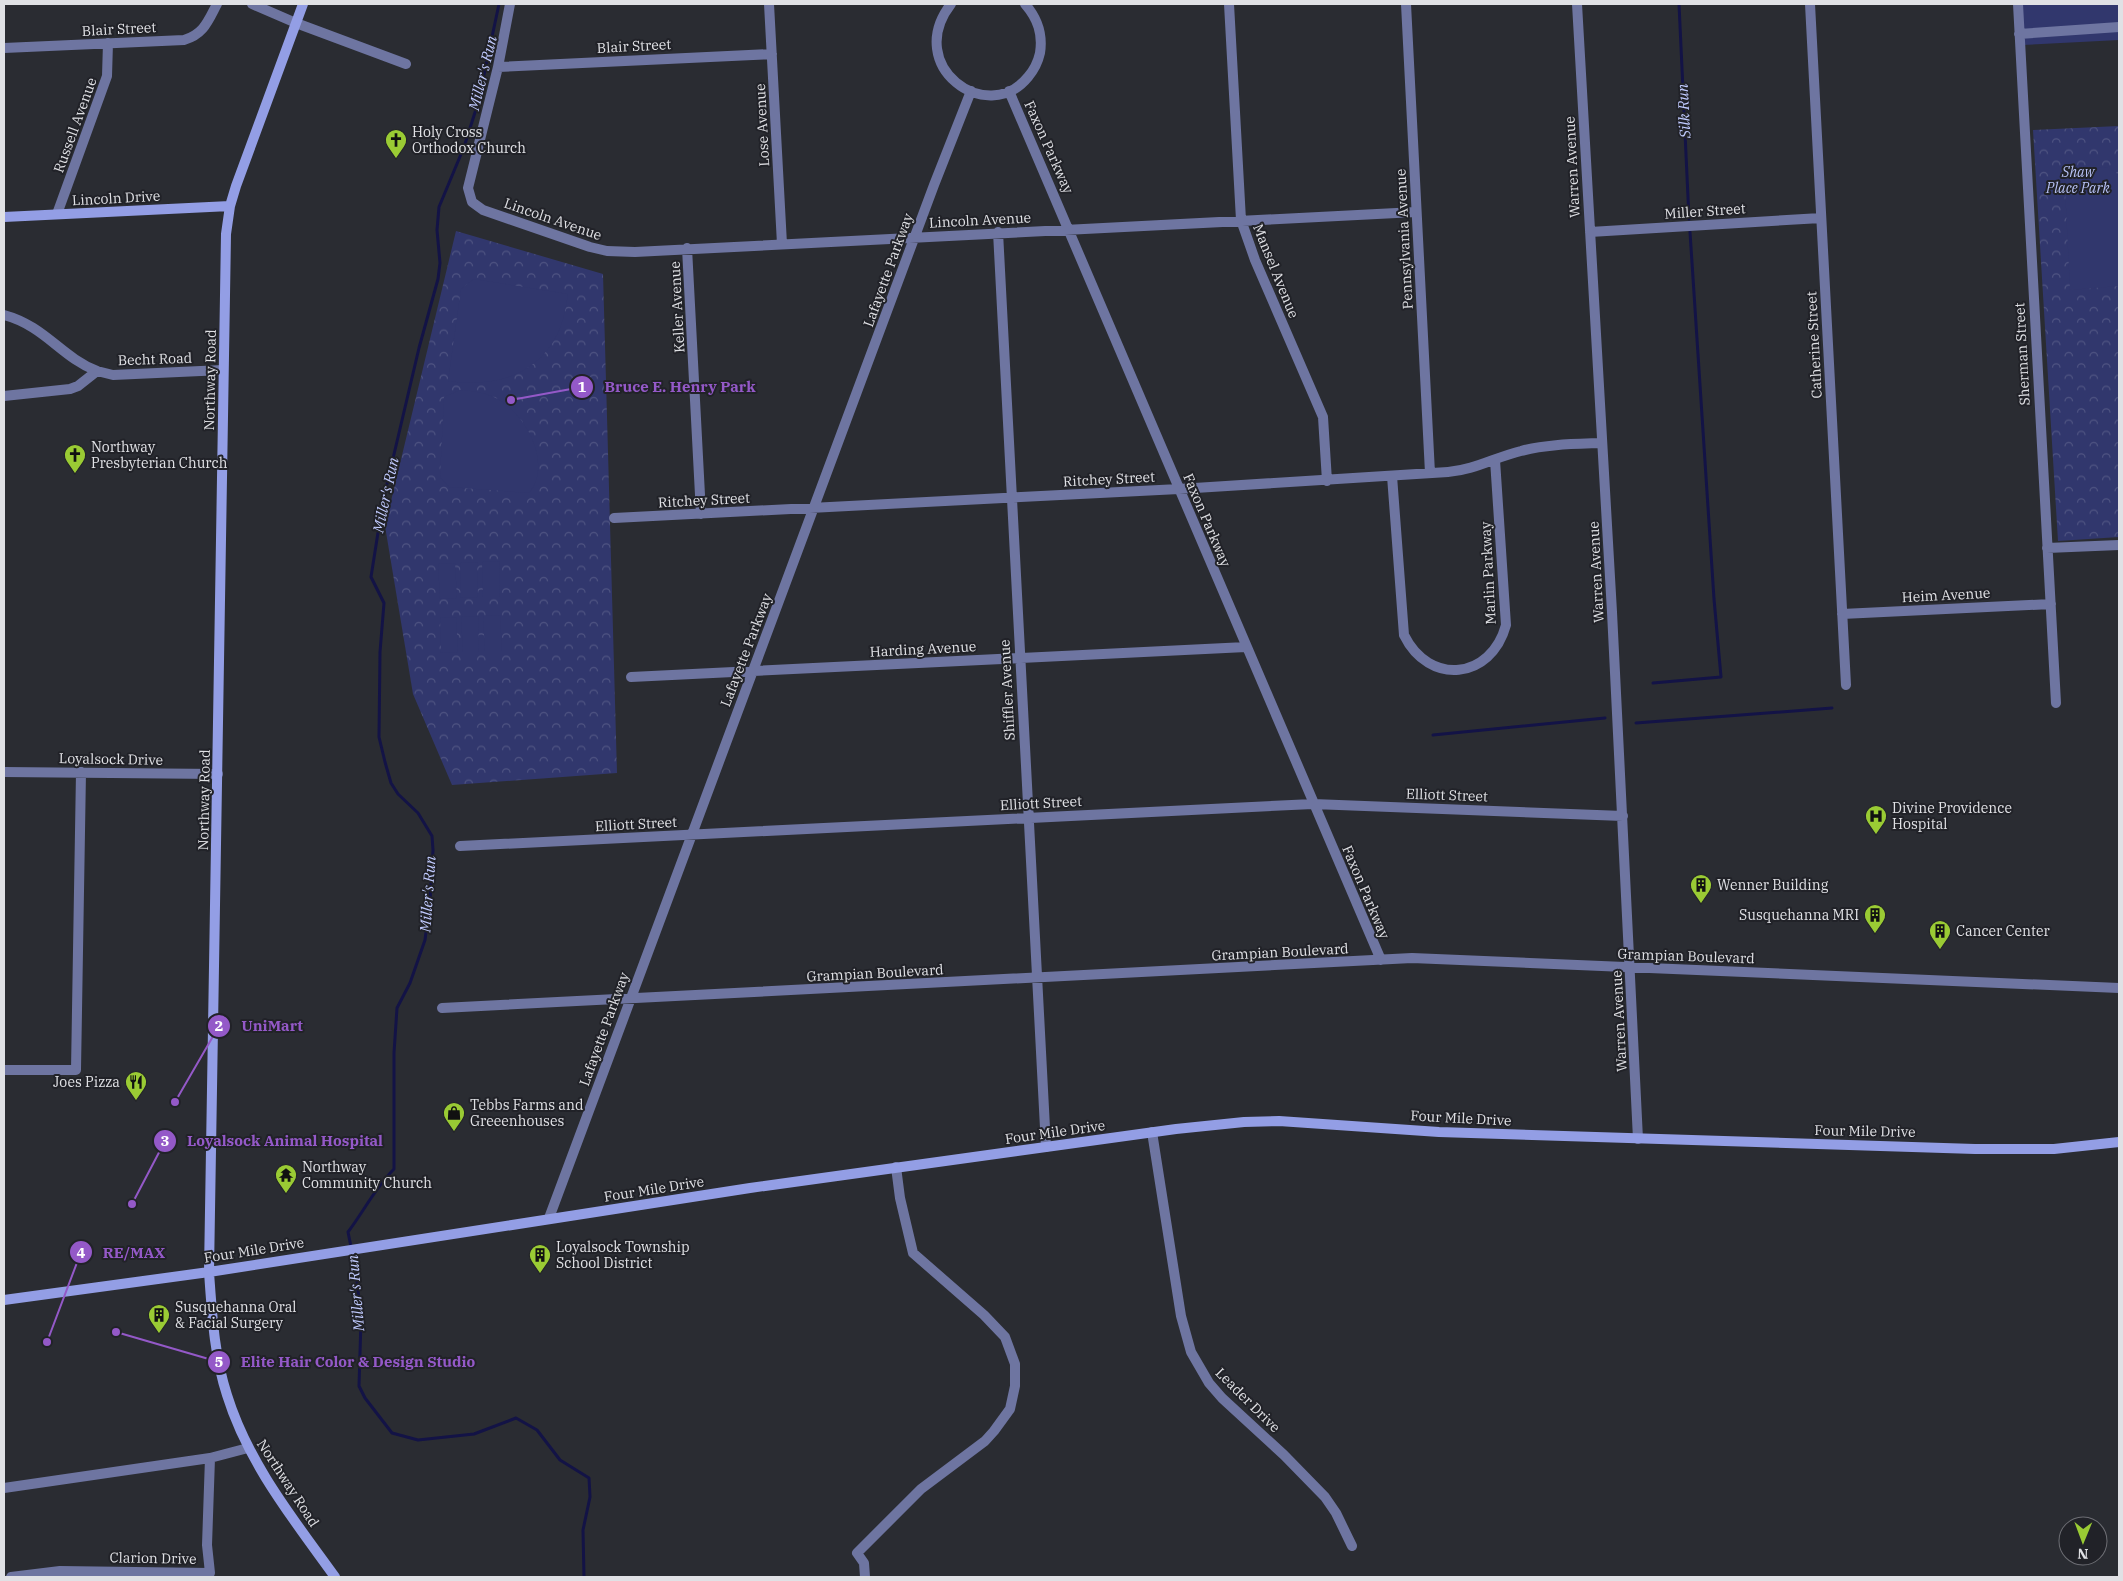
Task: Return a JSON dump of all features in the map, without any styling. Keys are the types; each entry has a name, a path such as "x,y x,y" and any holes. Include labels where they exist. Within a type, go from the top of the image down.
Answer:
{"street":[{"name":"Blair Street","path":"4,48 184,40 193,37 204,29 216,4"},
{"path":"252,4 296,23 406,64"},
{"name":"Northway Road","path":"303,4 230,206 226,234 209,1272 213,1330 220,1370 227,1396 248,1448 264,1475 335,1577"},
{"path":"498,67 510,4"},
{"name":"Lose Avenue","path":"769,4 782,244"},
{"path":"951,4 940,21 936,42 940,63 952,80 971,91 994,94 1009,91 1026,79 1034,69 1039,58 1041,32 1033,13 1026,4"},
{"name":"Mansel Avenue","path":"1229,4 1241,220 1255,260 1323,417 1327,480"},
{"name":"Pennsylvania Avenue","path":"1406,4 1430,473"},
{"name":"Warren Avenue","path":"1577,4 1623,816 1638,1138"},
{"name":"Catherine Street","path":"1810,4 1846,685"},
{"name":"Sherman Street","path":"2018,4 2056,702"},
{"path":"2019,34 2119,27"},
{"name":"Russell Avenue","path":"57,214 107,76 108,43"},
{"name":"Blair Street","path":"498,67 772,54"},
{"name":"Lincoln Avenue","path":"498,67 470,176 468,195 472,202 483,210 607,251 1416,212"},
{"name":"Lafayette Parkway","path":"549,1218 971,91"},
{"name":"Faxon Parkway","path":"1009,91 1381,960"},
{"name":"Lincoln Drive","path":"4,217 230,206"},
{"name":"Miller Street","path":"1590,232 1821,218"},
{"name":"Shiffler Avenue","path":"998,232 1046,1147"},
{"name":"Keller Avenue","path":"687,248 702,514"},
{"name":"Becht Road","path":"4,315 40,332 76,362 96,371 113,375 223,370"},
{"path":"4,396 70,389 78,386 96,371"},
{"name":"Ritchey Street","path":"614,518 1392,476 1457,471 1538,447 1602,443"},
{"name":"Marlin Parkway","path":"1392,476 1404,634 1418,656 1428,663 1444,669 1460,670 1473,666 1491,655 1502,638 1506,625 1495,460"},
{"path":"2047,548 2119,544"},
{"name":"Heim Avenue","path":"1842,614 2051,604"},
{"name":"Harding Avenue","path":"631,677 1246,647"},
{"name":"Loyalsock Drive","path":"4,772 218,774"},
{"path":"4,1070 76,1070 81,772"},
{"name":"Elliott Street","path":"460,846 1313,804 1623,816"},
{"name":"Grampian Boulevard","path":"442,1008 1436,958 2119,988"},
{"name":"Four Mile Drive","path":"4,1300 209,1272 549,1218 896,1167 1152,1132 1244,1122 1279,1120 1439,1132 2002,1149 2054,1149 2119,1142"},
{"name":"Leader Drive","path":"1152,1132 1181,1316 1191,1352 1208,1383 1325,1497 1336,1513 1352,1546"},
{"path":"865,1577 864,1564 857,1553 921,1489 985,1441 1010,1409 1016,1386 1015,1364 1005,1337 984,1315 913,1253 900,1198 896,1167"},
{"path":"4,1488 210,1458 248,1448"},
{"name":"Clarion Drive","path":"11,1577 60,1571 210,1573 207,1546 210,1458"}],"green space":[{"path":"2020,4 2119,4 2119,40 2022,45"},
{"name":"Shaw Place Park","path":"2119,126 2119,537 2058,541 2033,130"},
{"path":"2064,167 2109,168 2119,175 2119,286 2070,290"},
{"path":"456,231 603,274 617,773 452,785 413,694 385,526"},
{"path":"474,279 568,294 564,315 557,335 548,350 524,370 496,380 464,383 448,381 461,289"},
{"path":"460,390 486,394 496,398 511,409 528,430 534,443 538,469 536,482 529,493 449,487 440,477 444,397"},
{"path":"499,561 500,597 483,597 482,562"},
{"path":"477,562 478,597 461,598 460,563"},
{"path":"455,563 457,598 440,599 438,564"},
{"path":"500,615 502,651 485,651 483,616"},
{"path":"478,616 479,652 463,652 461,617"},
{"path":"456,617 458,652 441,653 440,618"}],"waterway":[{"name":"Miller's Run","path":"499,4 478,103 464,147 439,207 437,230 440,263 438,279 419,348 383,501 371,577 384,603 380,652 379,737 391,783 398,794 418,813 432,836 433,850 430,901 425,940 410,983 397,1008 394,1053 394,1169 375,1192 348,1232 356,1271 361,1320 359,1386 365,1398 392,1433 418,1440 474,1434 516,1418 537,1430 560,1460 589,1478 590,1497 583,1530 584,1577"},
{"name":"Silk Run","path":"1679,4 1689,219"},
{"path":"1653,683 1721,677 1714,599 1690,232"},
{"path":"1636,723 1832,708"},
{"path":"1433,735 1605,718"}],"place":[{"name":"Holy Cross Orthodox Church","path":"396,159"},
{"name":"Bruce E. Henry Park","path":"511,400"},
{"name":"Northway Presbyterian Church","path":"75,474"},
{"name":"Divine Providence Hospital","path":"1876,835"},
{"name":"Wenner Building","path":"1701,904"},
{"name":"Susquehanna MRI","path":"1875,934"},
{"name":"Cancer Center","path":"1940,950"},
{"name":"Joes Pizza","path":"136,1101"},
{"name":"UniMart","path":"175,1102"},
{"name":"Tebbs Farms and Greeenhouses","path":"454,1132"},
{"name":"Northway Community Church","path":"286,1194"},
{"name":"Loyalsock Animal Hospital","path":"132,1204"},
{"name":"Loyalsock Township School District","path":"540,1274"},
{"name":"Elite Hair Color & Design Studio","path":"116,1332"},
{"name":"Susquehanna Oral & Facial Surgery","path":"159,1334"},
{"name":"RE/MAX","path":"47,1342"}]}
